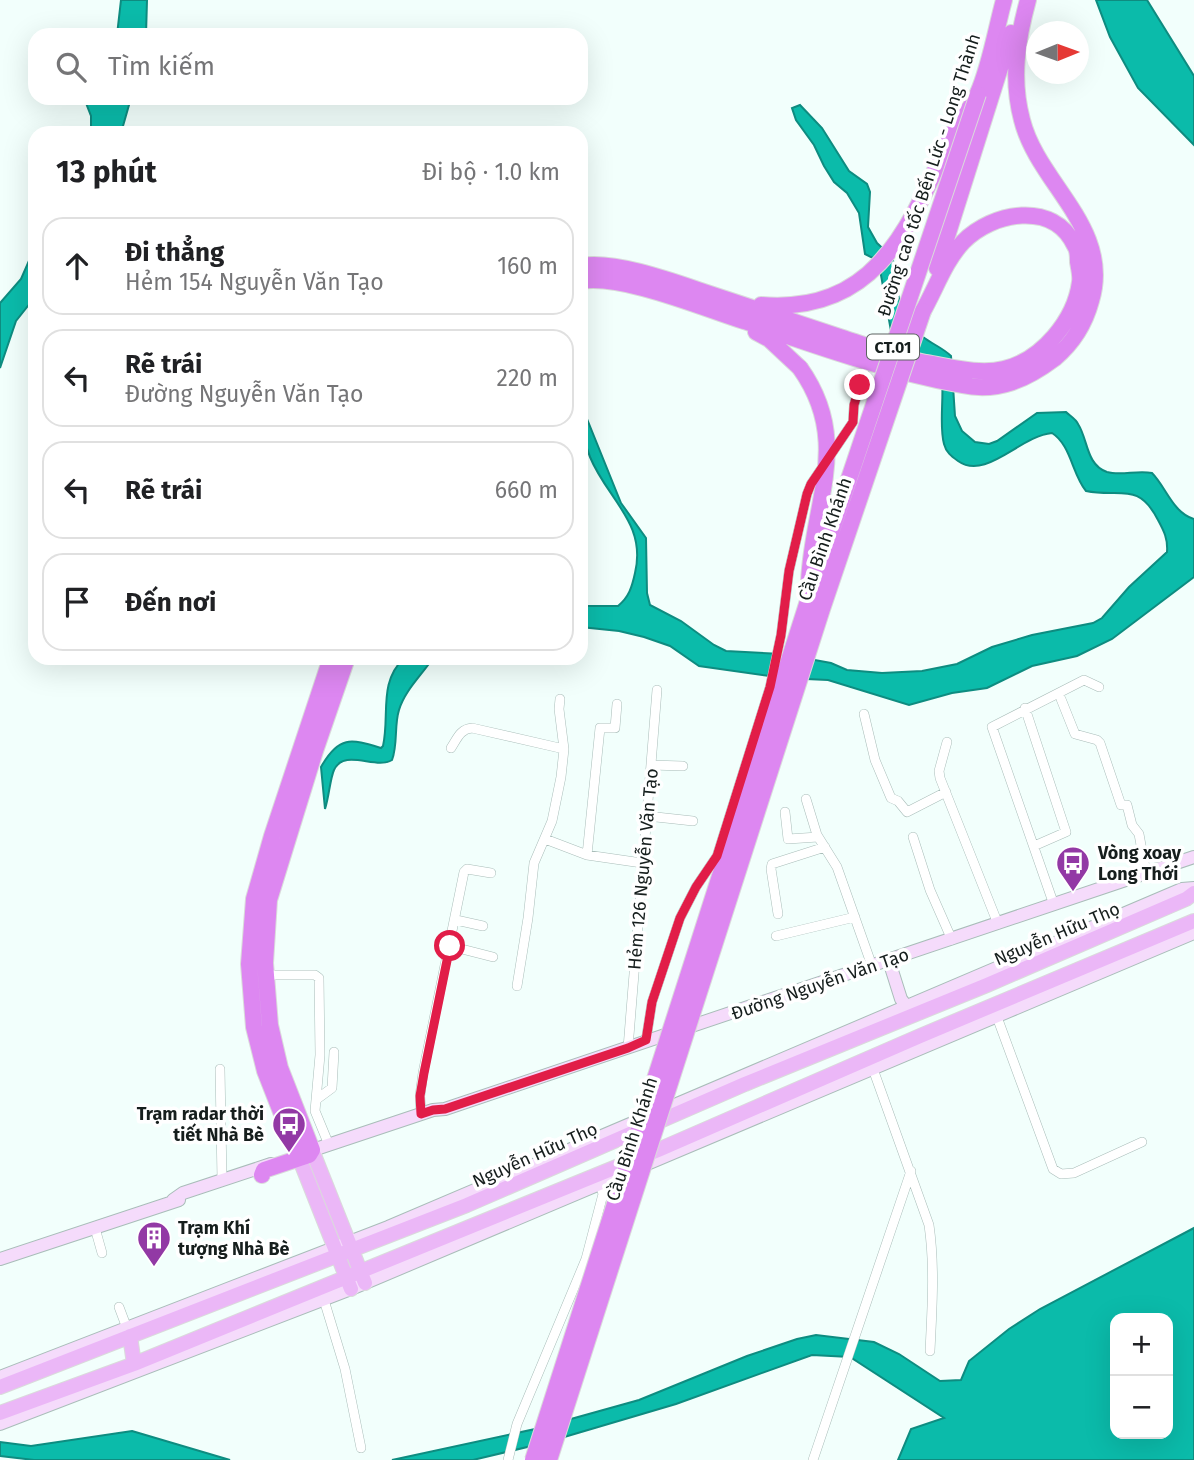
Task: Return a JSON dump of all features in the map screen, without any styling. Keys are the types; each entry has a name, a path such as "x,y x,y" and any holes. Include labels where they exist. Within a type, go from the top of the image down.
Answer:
{"highway":[{"name":"Đường cao tốc Bến Lức - Long Thành","path":"808,601 978,94 1004,0"},
{"name":"Đường cao tốc Bến Lức - Long Thành","path":"923,311 994,94 1021,0"},
{"path":"588,280 595,279 657,292 864,362 918,377 968,387 1006,386 1036,372 1066,349 1087,318 1096,285 1090,243 1067,199 1034,152 1022,122 1016,91 1016,59 1028,0"},
{"path":"714,296 757,305 807,304 847,290 864,278 881,262 920,205 949,140 978,94"},
{"path":"588,264 662,278 921,362 970,371 1004,370 1030,359 1053,338 1072,312 1081,281 1076,247 1064,229 1047,220 1029,215 1010,215 991,221 961,244 948,262 923,311"},
{"name":"Cầu Bình Khánh","path":"548,1460 822,609 923,311"},
{"path":"723,315 769,339 800,368 818,397 826,425 828,447 826,475 810,562 808,601"},
{"name":"Cầu Bình Khánh","path":"533,1460 808,601"},
{"path":"305,1156 265,1071 257,1038 249,964 254,899 329,665"},
{"path":"305,1156 270,1025 265,963 269,900 315,751 346,665"},
{"path":"262,1175 264,1170 305,1156"}],"main road":[{"name":"Đường Nguyễn Văn Tạo","path":"305,1156 329,1144 433,1110 445,1109 646,1040 679,1032 1194,857"},
{"name":"Nguyễn Hữu Thọ","path":"0,1377 86,1348 343,1249 467,1205 910,1011 1066,951 1186,899 1194,891"},
{"path":"0,1413 21,1410 226,1332 600,1184 873,1069 922,1041 1194,921"},
{"path":"0,1424 21,1410 134,1364 324,1300 356,1280 826,1077 922,1041 997,1017 1194,933"},
{"path":"892,960 901,999 910,1011 922,1041"},
{"name":"Đường Nguyễn Văn Tạo","path":"0,1259 95,1228 222,1180 435,1117 445,1109"},
{"path":"305,1156 356,1280"},
{"name":"Đường Nguyễn Văn Tạo","path":"173,1200 186,1200 262,1175"},
{"path":"128,1332 134,1364"},
{"name":"Nguyễn Hữu Thọ","path":"0,1387 86,1348"}],"street":[{"path":"646,1040 652,1002 680,918 696,887 717,856 770,687 781,635 789,571 807,494 853,422 854,405 864,373"},
{"path":"1054,905 992,727 1084,680 1099,687"},
{"name":"Hẻm 126 Nguyễn Văn Tạo","path":"628,1048 657,690"},
{"path":"517,986 534,863 545,839 557,800 564,750 560,699"},
{"path":"1061,699 1075,734 1100,743 1121,805 1127,805 1132,825 1139,834 1146,873"},
{"path":"587,855 600,728 615,728 617,704"},
{"path":"1025,708 1066,832 1034,846"},
{"path":"864,714 874,760 891,798 898,801 906,812 946,792"},
{"path":"451,748 465,729 472,728 564,750"},
{"path":"947,742 939,771 998,924"},
{"path":"651,765 684,766"},
{"path":"806,799 818,836 837,867 872,966"},
{"path":"785,812 789,839 818,836"},
{"path":"646,816 693,821"},
{"path":"913,837 930,890 952,940"},
{"path":"545,839 587,855 642,863"},
{"path":"778,914 772,864 825,846"},
{"path":"421,1114 420,1096 424,1073 464,876 467,869 491,873"},
{"path":"776,936 855,916"},
{"path":"456,920 483,926"},
{"path":"450,946 493,957"},
{"path":"274,975 316,975 319,978 316,1114 329,1144"},
{"path":"997,1017 1054,1169 1061,1174 1074,1173 1142,1142"},
{"path":"317,1099 332,1088 334,1052"},
{"path":"220,1069 222,1180"},
{"path":"873,1069 929,1225 932,1248 930,1351"},
{"path":"813,1460 911,1171"},
{"path":"508,1457 514,1433 586,1259 603,1194 600,1184"},
{"path":"95,1228 102,1253"},
{"path":"324,1300 345,1369 362,1448"},
{"path":"119,1307 128,1332"}],"shaded area":[{"path":"121,0 147,0 146,28 118,28"},
{"path":"1096,0 1147,0 1194,76 1194,145 1138,88 1110,37"},
{"path":"87,105 129,105 123,126 91,126"},
{"path":"800,105 822,128 849,171 867,184 870,192 868,227 894,263 900,304 908,322 923,337 951,356 955,416 962,431 975,442 989,444 1037,413 1066,412 1077,422 1091,458 1100,469 1112,473 1152,473 1175,506 1194,519 1194,577 1112,639 1077,656 1032,666 987,688 952,693 909,705 828,680 784,678 699,666 670,646 644,637 588,628 588,606 618,606 625,599 633,583 637,555 631,525 597,472 588,452 588,421 621,503 646,538 647,593 650,605 681,621 726,651 782,654 831,663 847,670 882,673 922,671 957,664 992,647 1032,635 1093,623 1102,618 1129,587 1167,552 1162,528 1151,508 1143,500 1127,493 1086,491 1063,445 1052,433 1028,441 992,462 980,465 969,466 949,454 943,437 942,378 891,331 879,264 865,254 859,213 847,193 834,182 814,145 796,120 792,108"},
{"path":"28,263 28,306 16,321 0,368 0,303 21,279"},
{"path":"398,665 428,665 402,703 392,760 378,763 353,760 339,764 334,770 325,809 321,767 334,749 346,742 381,748 383,746 386,700"},
{"path":"1194,1228 1194,1460 898,1460 911,1429 944,1418 850,1357 812,1355 676,1404 544,1443 473,1460 392,1460 535,1429 639,1400 747,1356 816,1335 874,1342 899,1354 940,1381 961,1380 969,1361 1009,1329 1040,1309"},
{"path":"132,1431 230,1460 34,1460 0,1456 0,1442 31,1446"}],"place":[{"name":"Vòng xoay Long Thới","path":"1073,893"},
{"name":"Trạm radar thời tiết Nhà Bè","path":"289,1154"},
{"name":"Trạm Khí tượng Nhà Bè","path":"154,1268"}],"route":[{"path":"450,946 420,1096 421,1114 445,1109 646,1040 652,1002 683,909 717,856 770,687 781,635 789,571 807,494 853,422 854,405 860,385"}]}
